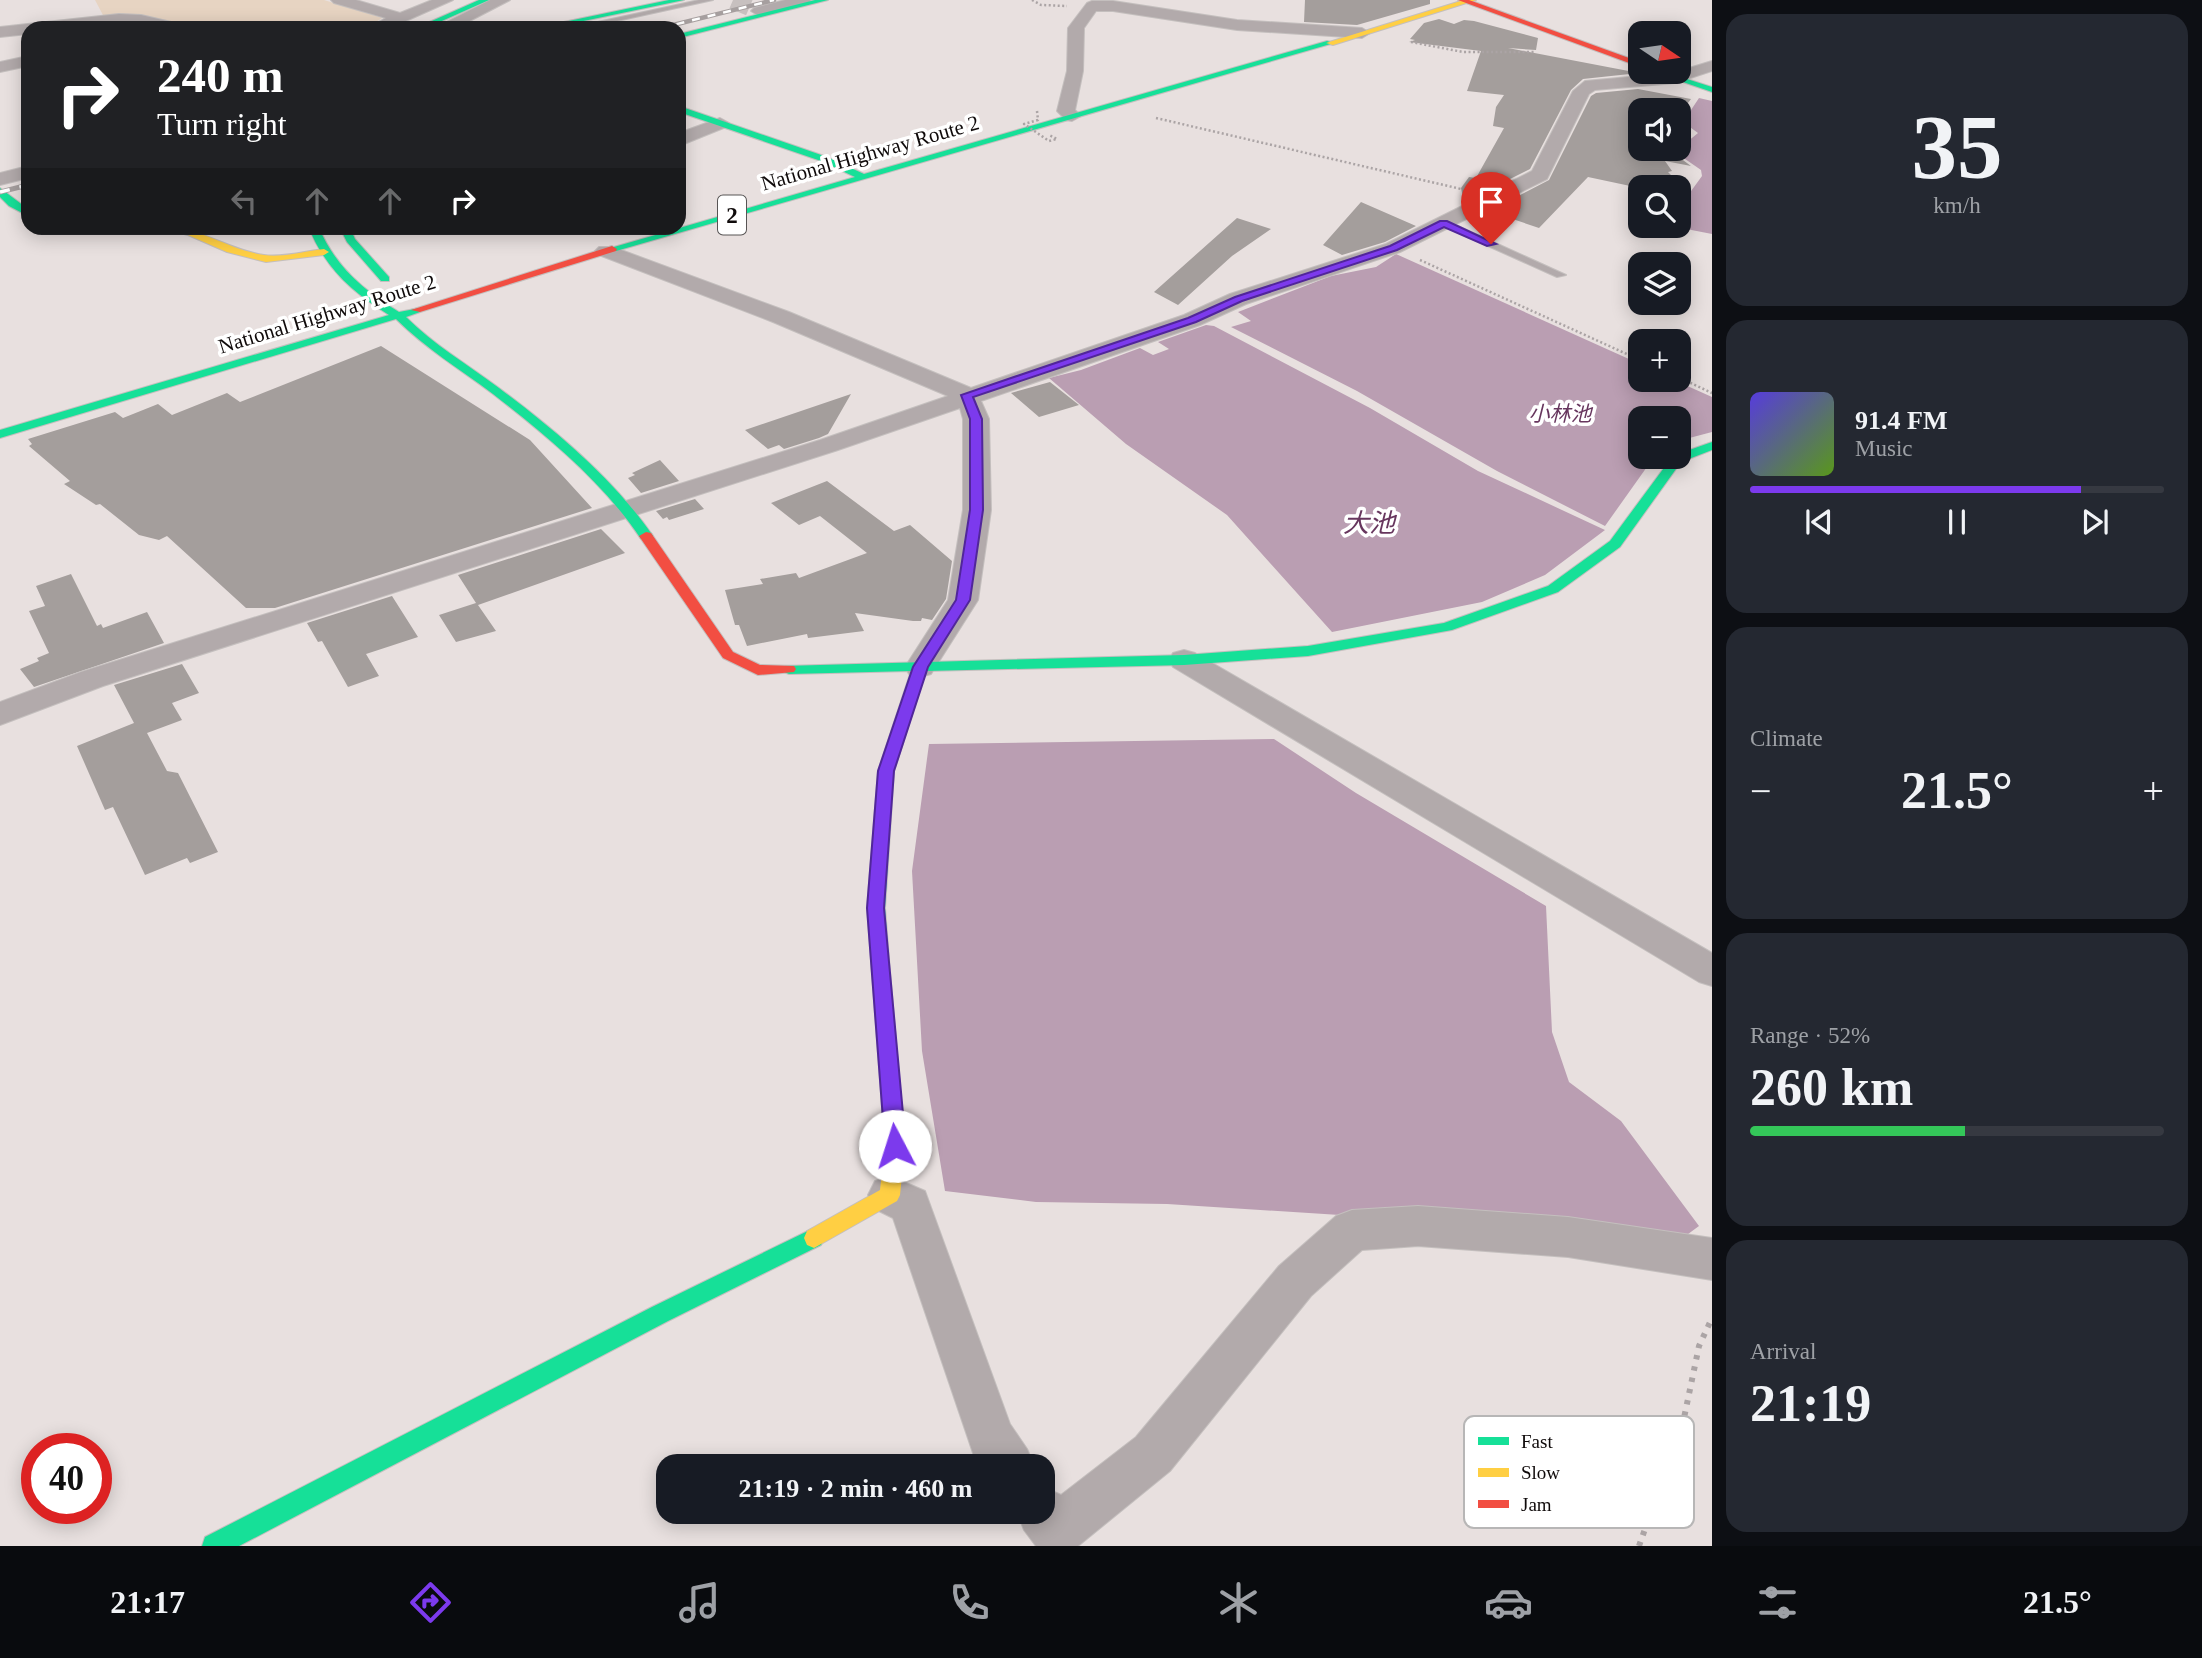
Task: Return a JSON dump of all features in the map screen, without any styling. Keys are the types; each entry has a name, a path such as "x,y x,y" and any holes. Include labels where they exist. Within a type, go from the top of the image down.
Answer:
{"main road":[{"path":"404,21 462,0"},
{"path":"436,21 485,0"},
{"path":"575,21 680,0"},
{"path":"686,34 824,0"},
{"path":"1466,1 1628,61"},
{"name":"National Highway Route 2","path":"686,228 1466,1"},
{"path":"1691,83 1712,90"},
{"path":"686,111 824,159 863,177"},
{"path":"0,191 20,202"},
{"path":"197,235 231,250 266,259 324,252"},
{"path":"317,235 324,252 365,296 399,316 423,340 496,391 546,432 626,507 728,655 758,670 1184,660 1308,651 1447,627 1553,589 1615,544 1677,459 1712,446"},
{"path":"348,235 390,285 399,316"},
{"name":"National Highway Route 2","path":"0,434 662,235"},
{"path":"220,1545 660,1314 845,1223 890,1195 895,1146 876,908 886,771 920,667"}],"street":[{"path":"339,0 393,21"},
{"path":"402,21 445,0"},
{"path":"458,21 502,0"},
{"path":"759,11 803,0"},
{"path":"1072,116 1066,111 1066,103 1075,71 1076,28 1092,6 1113,6 1237,25 1362,33"},
{"path":"100,21 146,21"},
{"path":"0,32 21,32"},
{"path":"0,67 21,62"},
{"path":"1691,70 1712,66"},
{"path":"0,714 92,679 626,507 829,445 967,395 1192,320 1238,299 1394,248 1540,175 1581,91 1591,85 1628,80"},
{"path":"686,137 720,123"},
{"path":"0,179 21,174"},
{"path":"607,251 781,317 967,395 976,419 977,510 963,600 920,667"},
{"path":"1184,660 1712,971"},
{"path":"890,1195 910,1205 990,1439 1001,1454"},
{"path":"1051,1524 1056,1531 1153,1454 1294,1281 1352,1230 1418,1226 1568,1237 1712,1259"}],"lane":[{"path":"608,21 709,0"},
{"path":"1444,223 1561,275"}],"path":[{"path":"1362,33 1463,52 1537,52"},
{"path":"1107,107 1496,199"},
{"path":"1037,111 1038,120 1024,124 1049,141 1057,139 1049,135"},
{"path":"1394,248 1628,355"},
{"path":"1691,383 1712,393"},
{"path":"1684,1416 1699,1346 1712,1318"},
{"path":"1639,1546 1645,1528"}],"shaded area":[{"path":"95,0 324,0 382,18 378,21 168,21 137,15 104,17"}],"water":[{"path":"1699,98 1712,101 1712,234 1691,230 1691,191 1702,176 1701,170 1688,161 1691,161 1691,139 1698,133 1691,128 1691,110"},
{"name":"小林池","path":"1396,254 1628,359 1628,392 1691,392 1691,388 1712,397 1712,432 1691,438 1691,406 1628,406 1628,469 1645,469 1605,526 1497,471 1357,391 1231,327 1251,321 1238,312 1331,276 1376,267"},
{"name":"大池","path":"1206,325 1214,326 1370,408 1478,471 1605,530 1545,575 1482,602 1332,632 1227,515 1126,444 1049,378 1081,370 1140,348 1153,355 1169,349 1158,342"},
{"path":"1274,739 1356,793 1546,906 1552,1032 1569,1082 1621,1121 1699,1226 1684,1237 1167,1204 1036,1202 945,1191 922,1051 912,871 929,744"}],"building":[{"path":"1305,0 1430,0 1430,4 1357,25 1304,22"},
{"path":"1439,19 1454,24 1464,20 1474,21 1538,38 1536,50 1508,48 1628,71 1628,74 1583,79 1571,90 1530,169 1464,202 1461,188 1469,177 1476,178 1504,128 1493,126 1496,107 1504,95 1467,91 1481,51 1409,42 1415,40 1410,39 1424,23"},
{"path":"1638,89 1686,98 1628,98 1628,161 1665,161 1672,171 1668,172 1671,175 1628,175 1628,186 1588,177 1539,228 1489,211 1549,180 1591,96 1596,93"},
{"path":"1665,161 1684,161 1691,166"},
{"path":"1361,202 1416,226 1385,242 1342,255 1323,245"},
{"path":"1237,218 1271,229 1232,256 1178,305 1154,292"},
{"path":"381,346 530,440 592,508 275,608 246,608 167,536 159,540 139,535 100,504 96,505 64,484 70,481 29,446 32,444 28,439 115,412 123,418 158,404 172,415 227,393 240,402"},
{"path":"1050,382 1079,405 1039,417 1011,393"},
{"path":"851,394 828,434 819,438 784,449 779,445 768,449 745,430"},
{"path":"660,460 679,481 641,493 628,478 635,475 632,473"},
{"path":"827,481 894,531 910,525 952,561 946,599 932,620 922,618 921,621 913,621 855,613 864,631 808,638 807,634 747,646 739,625 735,625 725,590 763,584 760,579 796,573 799,578 867,553 820,516 799,525 771,503"},
{"path":"695,499 704,509 669,520 667,517 663,519 656,511"},
{"path":"601,529 625,553 478,605 496,631 456,642 439,615 476,603 458,575"},
{"path":"71,574 97,626 101,624 103,628 147,612 164,643 34,687 20,669 39,661 37,658 49,653 29,611 45,606 36,586"},
{"path":"392,596 418,637 366,654 379,676 348,687 322,641 318,642 307,623"},
{"path":"182,664 199,693 172,703 182,720 147,733 167,771 178,773 218,852 190,863 187,858 145,875 113,807 105,810 77,746 134,723 114,685"}],"tunnel":[{"path":"733,0 759,11"}],"railway":[{"path":"686,22 774,0"},
{"path":"0,192 21,187"}],"traffic: fast":[{"path":"436,21 485,0"},
{"path":"574,21 680,0"},
{"path":"686,34 824,0"},
{"path":"686,228 1330,43"},
{"path":"1691,83 1712,90"},
{"path":"686,111 824,159 863,177"},
{"path":"0,191 21,209"},
{"path":"317,235 324,252 365,296 399,316 423,340 496,391 566,449 626,507 646,536"},
{"path":"348,235 385,279"},
{"path":"612,249 661,235"},
{"path":"0,434 416,310"},
{"path":"789,669 1184,660 1308,651 1447,627 1553,589 1615,544 1677,459 1712,446"},
{"path":"880,960 876,908 886,771 920,667"},
{"path":"214,1546 660,1314 814,1238"}],"traffic: slow":[{"path":"1330,43 1472,0"},
{"path":"197,235 231,250 266,259 324,252"},
{"path":"814,1238 890,1195 895,1147 880,960"}],"traffic: jam":[{"path":"1462,0 1628,61"},
{"path":"416,310 612,249"},
{"path":"646,536 728,655 758,670 789,669"}],"route":[{"path":"895,1146 876,908 886,771 920,667 963,600 977,510 976,419 967,395 1192,320 1238,299 1394,248 1444,223 1491,244"}]}
